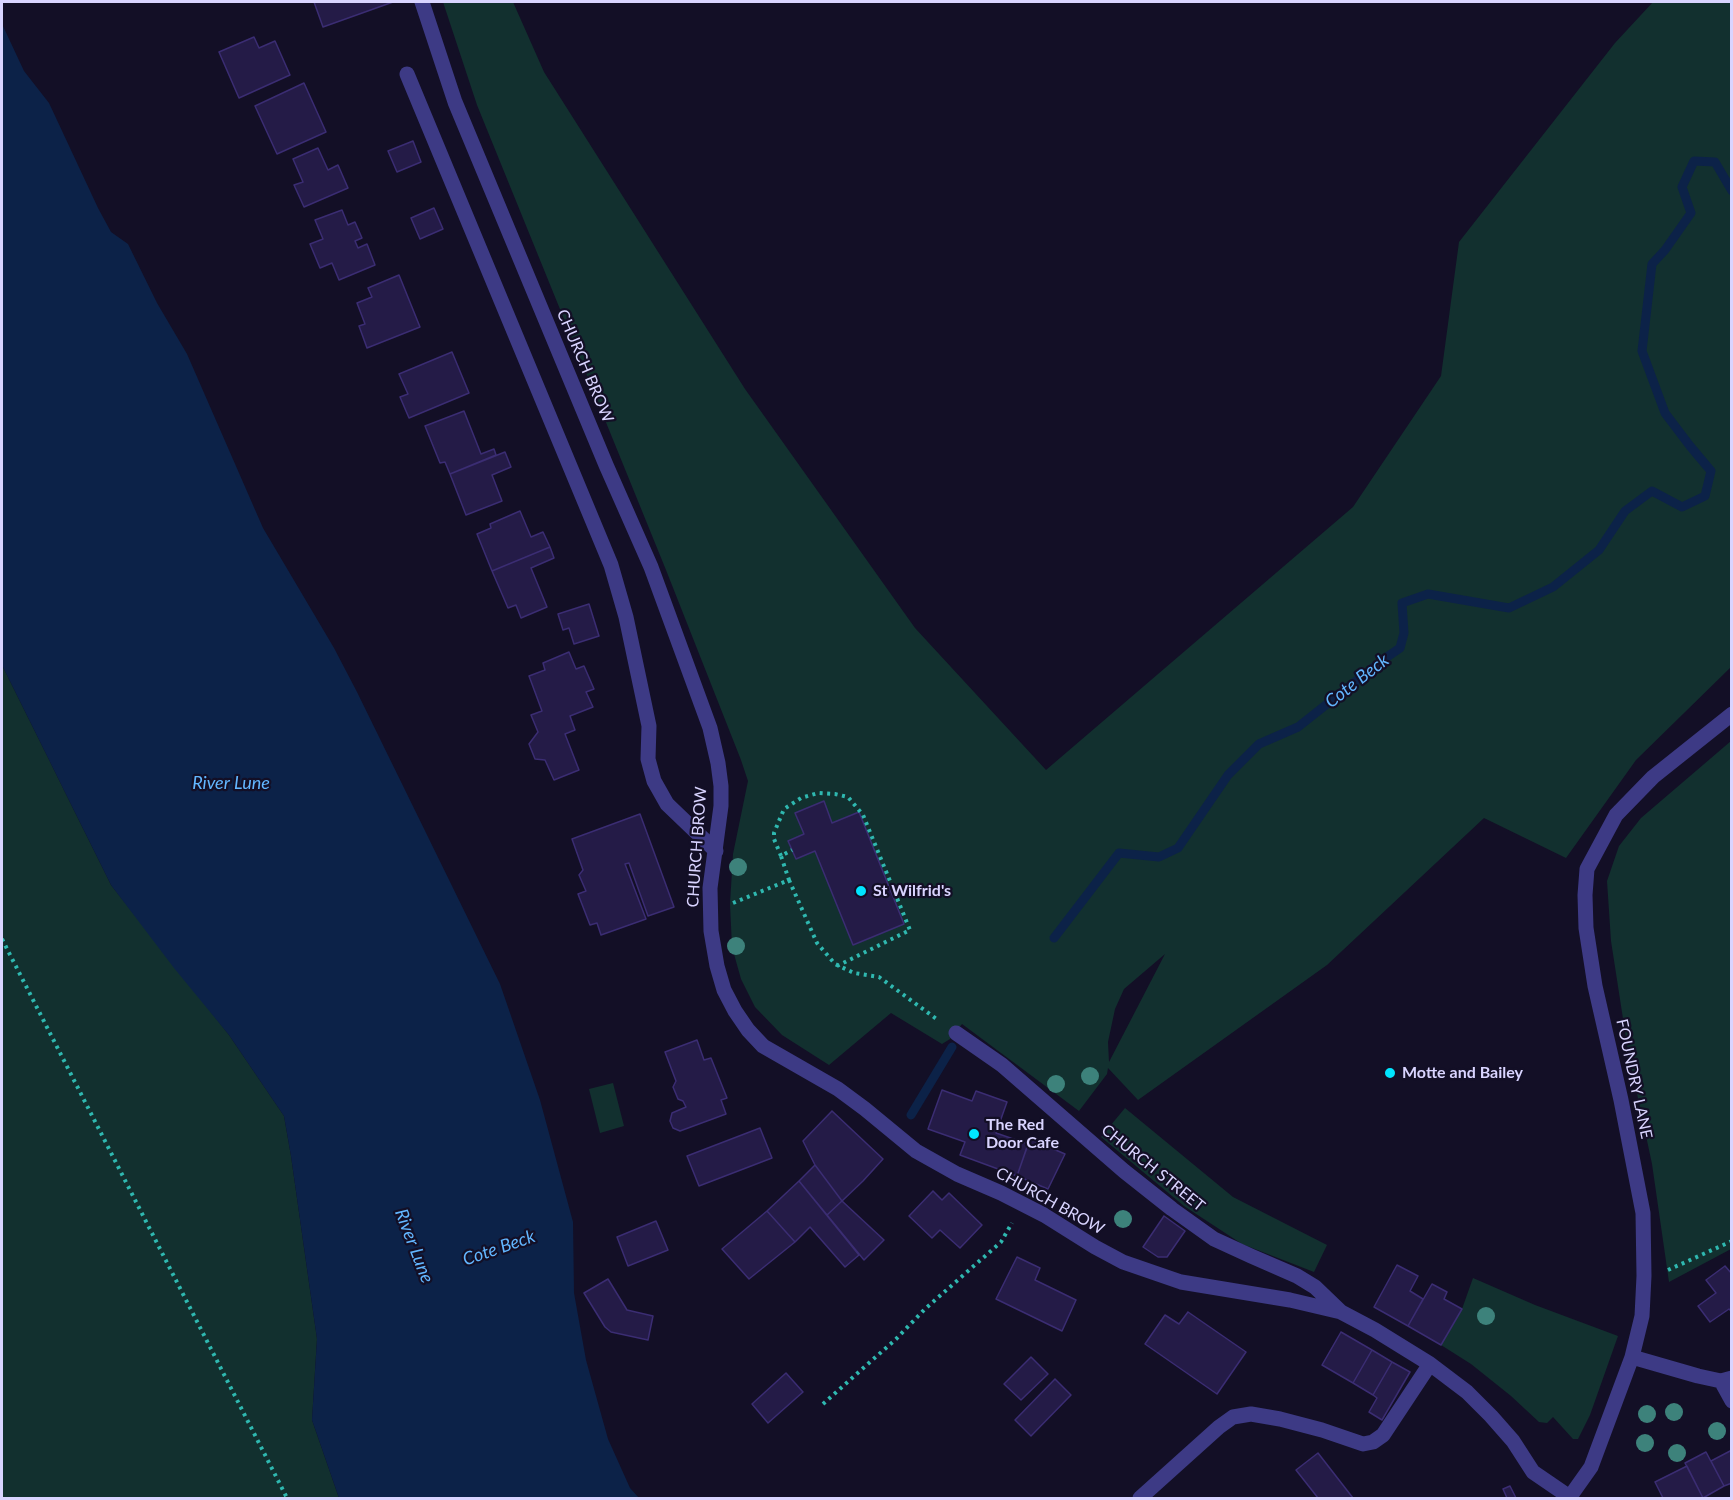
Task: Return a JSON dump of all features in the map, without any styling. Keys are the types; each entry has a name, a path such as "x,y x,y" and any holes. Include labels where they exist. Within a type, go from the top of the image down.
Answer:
{"street":[{"name":"CHURCH BROW","path":"422,2 455,102 606,465 651,567 710,728 721,786 721,806 710,888 710,911 717,966 724,990 748,1030 763,1046 838,1089 916,1151 957,1174 1044,1215 1123,1262 1181,1282 1290,1300 1341,1312 1375,1330 1430,1364 1467,1392 1513,1441 1533,1472 1569,1498"},
{"path":"407,74 611,565 626,617 649,726 648,759 654,781 667,804 716,851"},
{"name":"FOUNDRY LANE","path":"1569,1498 1591,1467 1632,1357 1642,1317 1644,1276 1643,1213 1621,1100 1595,986 1586,928 1587,869 1616,815 1653,777 1731,714"},
{"name":"CHURCH STREET","path":"956,1033 1002,1065 1124,1171 1172,1209 1214,1239 1297,1276 1315,1287 1341,1312"},
{"path":"1632,1357 1677,1371 1726,1379 1731,1401"},
{"path":"1140,1498 1233,1417 1251,1414 1280,1419 1363,1444 1373,1442 1383,1435 1430,1364"}],"path":[{"path":"837,966 910,930 863,815 848,797 818,793 801,798 784,809 774,833 789,880 817,943 837,966 854,973 879,977 956,1033"},
{"path":"781,856 792,850"},
{"path":"736,903 789,880"},
{"path":"2,939 287,1498"},
{"path":"823,1404 1001,1242 1023,1204"},
{"path":"1644,1276 1667,1270 1731,1241"}],"green space":[{"path":"443,2 513,2 544,72 745,389 915,628 1046,770 1353,507 1441,376 1459,242 1615,43 1653,2 1731,2 1731,667 1636,760 1566,858 1484,818 1327,965 1138,1100 1108,1068 1107,1074 1079,1111 962,1024 950,1039 942,1044 891,1013 829,1065 782,1035 755,1007 741,979 732,947 730,904 733,854 748,781 666,570 477,105","holes":["1165,954 1109,1062 1108,1042 1115,1009 1124,989"]},
{"path":"2,665 111,885 229,1035 284,1116 317,1339 312,1420 339,1498 2,1498"},
{"path":"1731,741 1731,1249 1669,1282 1652,1164 1628,1051 1611,941 1607,881 1619,846 1641,818"},
{"path":"613,1083 624,1126 600,1133 589,1089"},
{"path":"1125,1108 1233,1197 1327,1245 1314,1272 1242,1244 1184,1206 1101,1137"},
{"path":"1473,1278 1535,1305 1618,1336 1590,1415 1578,1439 1573,1439 1553,1417 1547,1423 1539,1422 1471,1364 1441,1345 1462,1309"}],"water":[{"name":"River Lune","path":"2,24 24,71 49,103 111,232 128,244 157,303 187,354 263,528 334,648 357,692 500,984 540,1100 573,1222 574,1293 586,1360 608,1439 630,1488 639,1498 339,1498 312,1420 317,1339 284,1116 229,1035 174,968 111,885 2,665"}],"building":[{"path":"314,2 393,2 323,27"},
{"path":"254,37 259,48 275,41 290,75 239,98 219,52"},
{"path":"304,83 326,132 277,154 255,106"},
{"path":"413,141 421,162 397,172 388,151"},
{"path":"318,148 328,170 338,165 348,188 304,207 294,185 303,182 293,159"},
{"path":"434,208 443,229 420,239 411,218"},
{"path":"342,210 348,225 355,222 362,238 355,241 358,248 367,244 375,265 339,280 332,263 320,268 310,244 323,239 315,220"},
{"path":"399,275 420,327 367,348 359,326 365,324 357,303 372,297 368,288"},
{"path":"452,352 469,393 409,418 400,397 408,394 399,374"},
{"path":"464,411 481,454 494,449 496,455 450,474 445,462 440,463 425,426"},
{"path":"505,452 511,467 492,475 502,501 466,515 450,474"},
{"path":"520,511 531,537 543,532 550,547 492,571 477,534 491,528 490,524"},
{"path":"550,547 554,558 531,568 547,607 521,618 516,605 508,608 492,571"},
{"path":"589,604 599,636 574,644 569,628 563,630 558,614"},
{"path":"569,652 576,669 584,666 594,689 586,692 593,707 570,716 575,730 565,734 579,770 554,780 545,760 535,759 529,744 538,732 531,715 542,711 529,676 545,670 543,663"},
{"name":"St Wilfrid's","path":"824,801 832,823 859,812 904,924 853,945 815,851 796,859 788,841 804,834 795,813"},
{"path":"640,814 674,907 648,916 629,863 625,864 646,919 601,935 597,923 590,925 578,894 586,891 579,875 583,870 572,839"},
{"path":"697,1040 704,1060 711,1058 727,1098 721,1100 726,1114 680,1131 673,1128 670,1121 672,1113 686,1107 683,1101 678,1099 673,1087 676,1081 665,1052"},
{"path":"942,1090 972,1101 976,1091 1007,1102 996,1133 1028,1144 1017,1176 960,1155 965,1142 928,1129"},
{"path":"832,1111 883,1159 842,1201 815,1165 803,1141"},
{"path":"760,1128 772,1158 699,1186 687,1156"},
{"path":"1030,1139 1065,1154 1048,1189 1017,1176"},
{"path":"815,1165 842,1201 827,1215 799,1181"},
{"path":"799,1181 859,1255 845,1267 810,1227 795,1242 767,1211"},
{"path":"933,1191 942,1200 949,1193 982,1225 960,1248 940,1230 932,1238 909,1216"},
{"path":"842,1201 884,1240 864,1260 827,1215"},
{"path":"767,1211 795,1242 749,1279 722,1249"},
{"path":"1164,1216 1185,1231 1167,1257 1158,1257 1143,1247"},
{"path":"656,1221 668,1250 628,1266 617,1237"},
{"path":"1017,1257 1040,1268 1035,1280 1076,1300 1062,1331 996,1299"},
{"path":"1397,1265 1418,1276 1410,1291 1423,1299 1408,1326 1374,1307"},
{"path":"1725,1266 1732,1274 1732,1312 1729,1309 1710,1322 1698,1306 1716,1293 1706,1280"},
{"path":"608,1279 627,1310 653,1316 648,1340 611,1332 605,1327 584,1293"},
{"path":"1432,1284 1447,1292 1444,1299 1462,1309 1441,1345 1408,1326"},
{"path":"1188,1312 1246,1352 1217,1394 1145,1344 1165,1315 1179,1324"},
{"path":"1341,1332 1372,1350 1353,1383 1322,1365"},
{"path":"1372,1350 1392,1362 1373,1395 1353,1383"},
{"path":"1031,1357 1048,1374 1021,1400 1004,1384"},
{"path":"1392,1362 1410,1372 1382,1420 1369,1412 1377,1398 1373,1395"},
{"path":"786,1373 803,1392 768,1423 752,1404"},
{"path":"1055,1379 1071,1395 1031,1436 1015,1420"},
{"path":"1732,1450 1732,1483 1724,1486 1711,1461"},
{"path":"1706,1452 1724,1486 1703,1498 1685,1463"},
{"path":"1318,1453 1353,1498 1318,1498 1296,1470"},
{"path":"1687,1466 1703,1498 1663,1498 1655,1482"},
{"path":"1510,1486 1516,1498 1507,1498 1503,1489"}],"waterway":[{"name":"Cote Beck","path":"1054,938 1119,853 1159,857 1178,848 1228,775 1259,744 1298,727 1400,648 1404,633 1402,603 1428,594 1509,608 1553,587 1599,550 1625,511 1652,491 1682,507 1705,496 1711,471 1665,413 1642,351 1652,264 1665,250 1691,213 1682,187 1694,161 1715,162 1732,191"},
{"name":"Cote Beck","path":"911,1115 952,1047"}],"place":[{"name":"St Wilfrid's","path":"861,891"},
{"name":"Motte and Bailey","path":"1390,1073"},
{"name":"The Red Door Cafe","path":"974,1134"}]}
